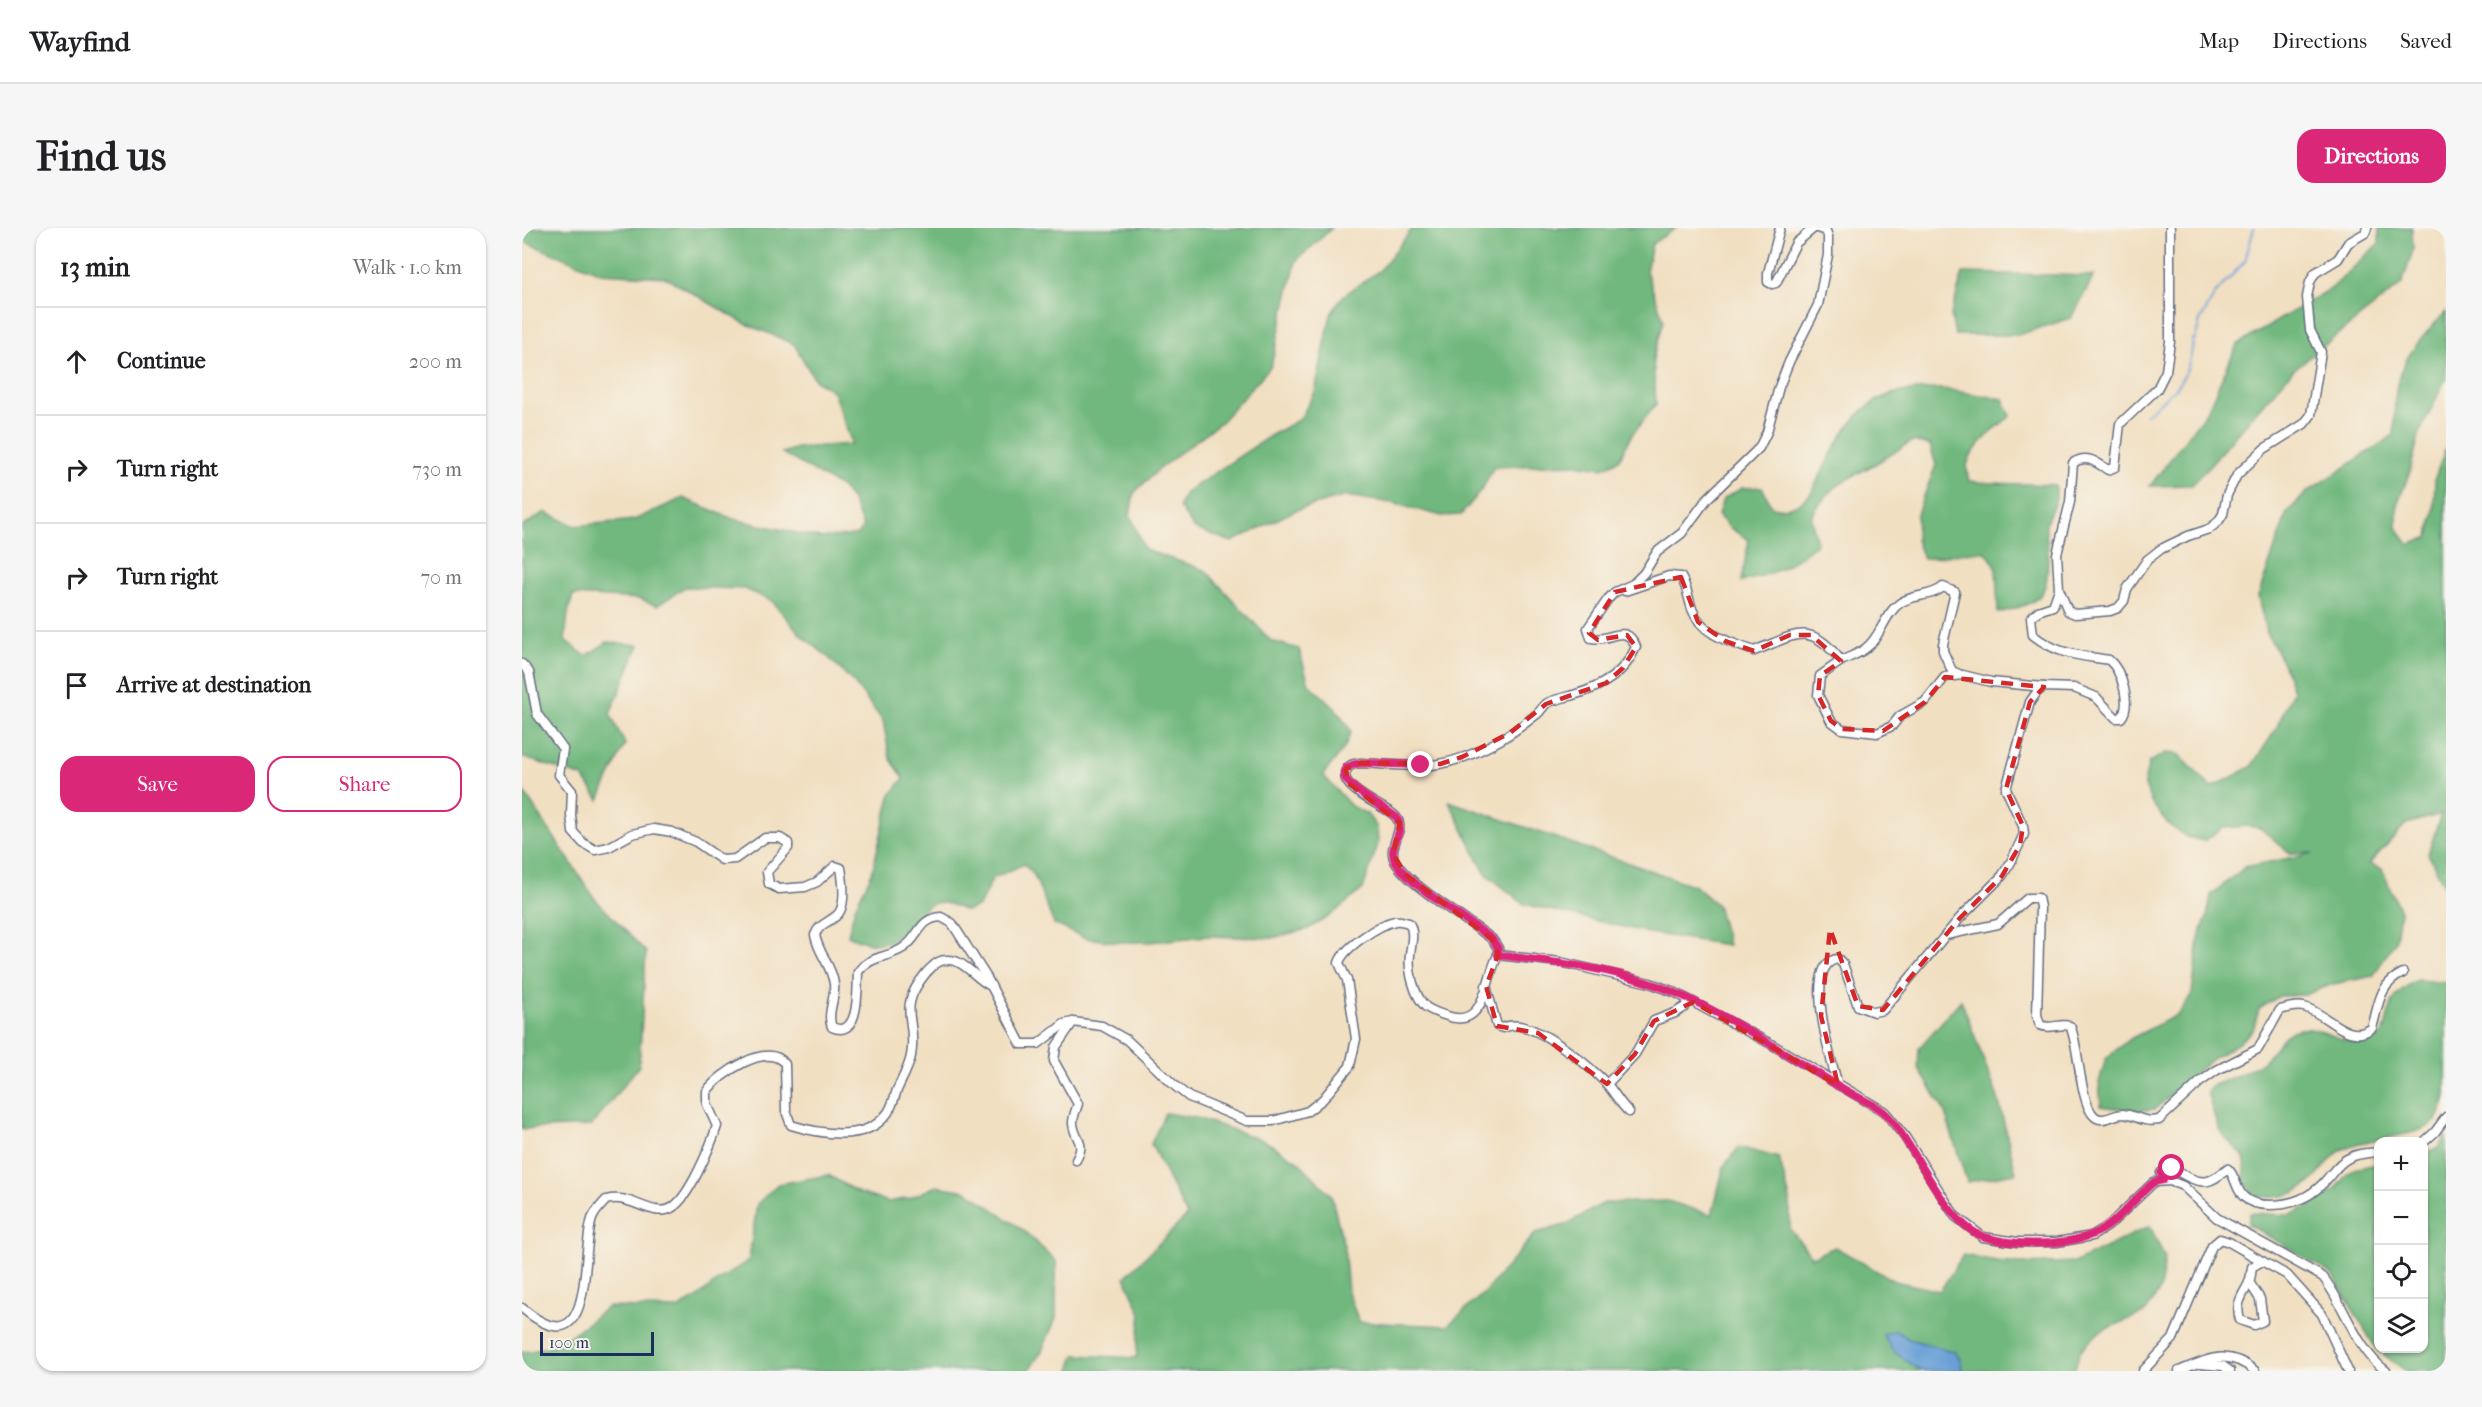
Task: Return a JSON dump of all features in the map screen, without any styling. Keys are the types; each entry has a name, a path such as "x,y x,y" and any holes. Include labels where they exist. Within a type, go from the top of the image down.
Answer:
{"street":[{"path":"522,664 529,672 537,714 563,749 559,775 572,791 573,832 589,847 600,849 643,830 664,830 696,842 722,860 728,861 735,859 765,838 780,838 788,843 788,848 768,872 769,884 779,889 812,885 835,866 841,868 842,909 839,915 821,925 815,935 831,972 834,985 830,1014 832,1027 841,1029 846,1027 855,1016 858,972 862,966 868,961 901,950 919,928 928,920 937,917 952,923 992,986 1021,1044 1038,1044 1064,1024 1092,1023 1115,1031 1127,1040 1189,1097 1237,1118 1258,1122 1273,1121 1308,1111 1323,1099 1350,1066 1356,1039 1347,980 1339,963 1344,952 1364,937 1392,922 1409,923 1412,929 1409,958 1413,983 1425,1006 1436,1013 1454,1019 1466,1018 1477,1012 1498,955 1498,948 1492,939 1406,875 1395,861 1392,846 1400,830 1400,823 1395,815 1372,803 1348,783 1345,776 1346,769 1361,763 1440,764 1462,757 1481,750 1510,733 1539,713 1546,704 1593,690 1606,683 1623,668 1636,648 1633,640 1628,635 1620,633 1598,640 1591,638 1588,628 1615,592 1633,584 1657,552 1682,533 1720,486 1759,448 1767,432 1786,370 1818,305 1829,242 1826,231 1816,228 1796,243 1776,283 1772,284 1768,282 1768,273 1780,228"},
{"path":"2170,228 2170,342 2164,379 2147,400 2120,424 2115,467 2108,470 2088,458 2079,458 2073,463 2070,502 2057,554 2059,589 2068,611 2075,614 2088,615 2118,608 2124,601 2134,576 2147,560 2161,549 2209,529 2218,522 2237,475 2264,448 2304,424 2311,415 2321,352 2310,330 2307,297 2310,282 2315,273 2338,259 2348,243 2365,233 2367,228"},
{"path":"1615,592 1634,589 1669,576 1681,577 1687,586 1698,622 1725,640 1754,651 1790,635 1811,635 1831,648 1841,661"},
{"path":"1963,675 1945,677 1925,702 1900,716 1892,726 1877,734 1842,729 1831,721 1818,695 1820,676 1841,661 1867,648 1887,617 1898,605 1923,594 1937,592 1943,587 1955,592 1943,651 1952,671 1991,682 2074,688 2096,697 2116,718 2121,718 2127,706 2114,664 2109,660 2067,654 2049,647 2033,634 2031,618 2038,611 2053,606 2059,589"},
{"path":"1838,1085 1824,1036 1821,1016 1823,970 1828,963 1838,959 1843,964 1858,1006 1874,1012 1883,1010 1946,935 2002,876 2024,834 2023,826 2006,789 2030,702 2044,687"},
{"path":"1946,935 1998,924 2028,898 2038,898 2040,907 2037,1015 2040,1025 2046,1028 2064,1024 2070,1026 2079,1059 2083,1094 2090,1111 2097,1118 2102,1119 2122,1114 2141,1120 2159,1120 2200,1082 2217,1070 2258,1049 2280,1010 2303,1007 2344,1030 2364,1034 2372,1028 2376,1004 2387,983 2403,974"},
{"path":"1498,955 1594,968 1650,983 1689,1000 1771,1044 1885,1112 1905,1137 1955,1216 1983,1237 2018,1242 2047,1242 2091,1236 2108,1226 2154,1182 2163,1180 2183,1186 2217,1218 2323,1277 2333,1290 2362,1346 2386,1371"},
{"path":"522,1308 547,1326 556,1327 564,1324 576,1314 580,1307 586,1272 591,1221 606,1200 624,1198 656,1210 666,1210 680,1201 709,1151 717,1126 717,1121 707,1104 706,1091 731,1071 765,1055 775,1057 785,1064 786,1112 791,1125 834,1132 857,1132 876,1126 888,1113 911,1058 909,1001 933,965 941,960 954,961 982,982 992,986"},
{"path":"1486,986 1497,1026 1503,1028 1509,1025 1520,1026 1538,1033 1571,1053 1607,1084 1629,1112"},
{"path":"1607,1084 1635,1054 1654,1022 1685,1007 1689,1000"},
{"path":"1073,1022 1056,1047 1054,1060 1078,1104 1073,1125 1081,1142 1081,1152 1076,1161"},
{"path":"2428,1138 2446,1117"},
{"path":"2163,1180 2161,1173 2167,1168 2172,1168 2194,1180 2212,1181 2228,1169 2236,1187 2250,1201 2262,1205 2282,1205 2307,1196 2322,1185 2346,1159 2358,1154 2374,1152"},
{"path":"2142,1371 2173,1339 2212,1246 2220,1239 2287,1275 2322,1314 2348,1371"},
{"path":"2249,1282 2260,1299 2262,1321 2254,1325 2240,1320 2237,1309 2243,1289 2249,1282 2252,1268 2262,1261"},
{"path":"2179,1371 2211,1357 2231,1357 2255,1371"},
{"path":"2197,1364 2223,1366 2230,1371"}],"highlighted area":[{"path":"1681,577 1698,622 1725,641 1754,651 1790,635 1811,635 1841,661 1820,676 1818,695 1831,721 1842,729 1883,731 1925,702 1945,677 2044,687 2030,702 2006,789 2023,826 2020,845 2002,876 1960,918 1883,1010 1858,1006 1830,929 1821,1016 1838,1085 1693,1002 1654,1021 1635,1054 1607,1084 1538,1033 1497,1026 1486,986 1498,955 1492,939 1406,875 1393,854 1400,823 1348,783 1346,769 1361,763 1440,764 1462,757 1510,733 1546,704 1606,683 1623,668 1636,647 1627,635 1598,640 1589,633 1615,592"}],"green space":[{"path":"522,228 1332,228 1296,261 1271,366 1222,421 1160,468 1134,493 1130,515 1145,550 1205,570 1271,641 1299,649 1309,684 1336,709 1351,731 1345,747 1323,775 1351,806 1367,814 1377,827 1378,844 1363,889 1330,916 1308,929 1272,938 1205,936 1150,942 1117,942 1085,938 1054,924 1034,875 1024,864 993,878 979,906 966,911 947,904 933,904 926,907 896,937 880,943 871,943 848,935 855,907 872,873 890,796 904,778 890,758 883,721 855,684 828,657 801,635 772,601 745,589 685,587 657,606 640,599 573,595 565,640 586,656 607,642 639,645 610,714 625,744 599,800 583,777 522,757 522,527 545,512 575,526 634,520 683,498 733,519 820,538 857,535 863,527 852,500 841,487 782,453 797,448 852,444 833,391 815,380 794,344 744,323 665,277 601,273 527,243 522,236"},
{"path":"1413,228 1676,228 1652,244 1646,271 1664,321 1653,358 1656,404 1631,436 1619,460 1603,468 1574,464 1494,467 1482,489 1461,515 1442,516 1392,503 1346,496 1296,510 1232,542 1195,529 1179,507 1185,493 1270,436 1300,419 1315,392 1331,314 1343,296 1380,270"},
{"path":"2379,228 2412,228 2413,250 2402,284 2293,370 2192,485 2150,486 2207,411 2237,345 2332,288 2379,243"},
{"path":"1963,273 2094,276 2071,318 2018,335 1955,335 1951,315"},
{"path":"2446,312 2446,378 2420,432 2408,478 2397,504 2397,528 2409,545 2429,537 2434,510 2435,478 2446,447 2446,889 2428,854 2441,814 2406,824 2369,864 2382,869 2400,911 2396,940 2373,976 2333,984 2305,995 2279,996 2259,1009 2253,1030 2237,1044 2212,1059 2155,1109 2137,1111 2101,1106 2099,1082 2106,1059 2128,1040 2179,1014 2192,994 2199,938 2207,917 2211,895 2245,867 2314,853 2290,853 2260,828 2247,826 2223,828 2204,841 2187,837 2169,825 2151,802 2144,783 2149,762 2166,753 2178,754 2212,788 2251,767 2275,731 2293,691 2283,663 2266,632 2258,597 2287,513 2306,493 2394,435 2395,400 2400,375 2417,345"},
{"path":"1943,389 2003,399 2011,416 1973,452 1967,468 1969,481 2055,485 2055,502 2046,525 2047,578 2041,594 2026,605 1998,613 1996,566 1986,552 1923,559 1916,540 1917,514 1936,465 1930,445 1912,441 1841,483 1826,496 1811,517 1817,543 1790,564 1741,582 1749,540 1730,528 1718,515 1723,499 1742,488 1762,487 1772,507 1783,508 1798,504 1811,493 1844,433 1866,408 1896,393"},
{"path":"522,789 595,899 646,952 639,1066 591,1126 522,1129"},
{"path":"1449,801 1695,886 1717,905 1728,945 1649,933 1524,904 1485,873"},
{"path":"2418,980 2446,983 2446,1095 2438,1118 2432,1124 2415,1132 2393,1137 2374,1137 2374,1141 2347,1147 2334,1156 2310,1183 2288,1195 2263,1197 2254,1195 2243,1180 2245,1162 2243,1156 2219,1129 2207,1092 2210,1087 2245,1072 2263,1061 2288,1033 2294,1030 2310,1029 2357,1043 2376,1039 2382,1035 2392,1004 2405,987"},
{"path":"1961,1000 1998,1098 2016,1173 1967,1182 1944,1110 1918,1067 1919,1048"},
{"path":"1165,1113 1197,1118 1265,1141 1298,1161 1331,1195 1344,1246 1348,1292 1359,1322 1447,1326 1484,1293 1536,1233 1565,1225 1604,1203 1668,1201 1712,1215 1724,1166 1739,1147 1779,1158 1790,1199 1790,1229 1812,1257 1835,1247 1894,1281 1940,1291 1963,1255 1996,1262 2021,1264 2076,1262 2150,1226 2165,1258 2160,1290 2146,1312 2099,1332 2080,1351 2074,1371 1070,1371 1075,1355 1136,1358 1141,1314 1125,1277 1187,1216 1151,1144"},
{"path":"2446,1136 2446,1371 2406,1371 2381,1353 2428,1353 2428,1152 2438,1148"},
{"path":"2374,1165 2374,1346 2332,1274 2248,1224 2250,1213 2290,1215 2316,1203 2336,1189 2346,1175 2354,1169"},
{"path":"828,1175 859,1193 888,1202 910,1198 936,1186 967,1191 1023,1230 1056,1261 1056,1318 1042,1351 1028,1371 522,1371 522,1352 558,1343 607,1307 677,1309 697,1298 749,1260 757,1204 778,1184"}],"water":[{"path":"1896,1331 1909,1339 1955,1352 1961,1361 1962,1371 1921,1371 1893,1351 1882,1334"}],"waterway":[{"path":"2146,414 2173,391 2184,375 2200,321 2215,294 2245,261 2254,228"}],"route":[{"path":"1421,765 1361,763 1346,769 1345,776 1348,783 1372,803 1395,815 1400,823 1400,830 1392,846 1395,861 1406,875 1492,939 1498,948 1498,955 1594,968 1650,983 1674,992 1771,1044 1885,1112 1905,1137 1955,1216 1975,1233 1983,1237 2018,1242 2057,1242 2091,1236 2108,1226 2154,1182 2163,1180 2161,1173 2167,1168 2172,1168"}]}
